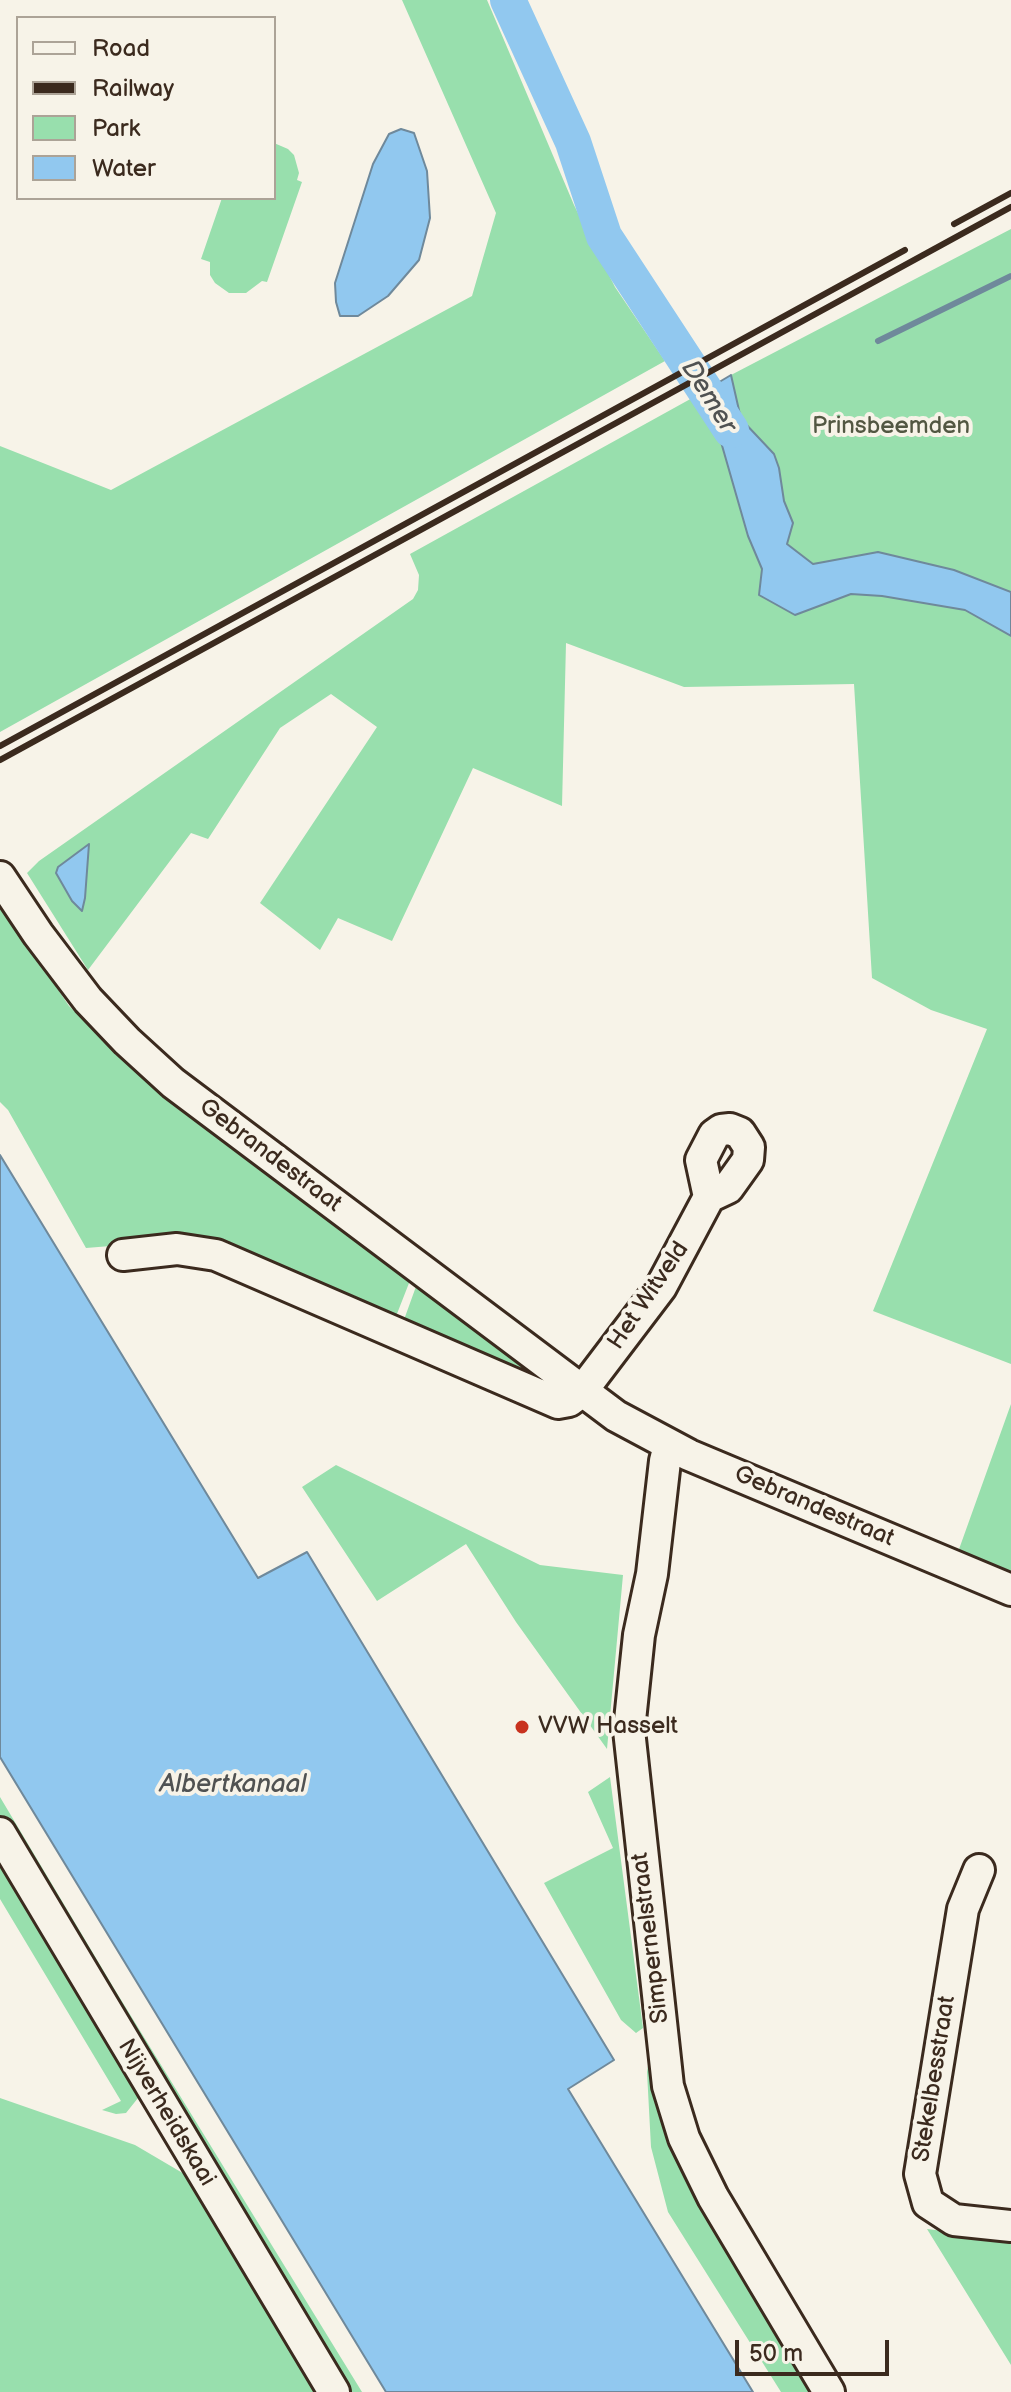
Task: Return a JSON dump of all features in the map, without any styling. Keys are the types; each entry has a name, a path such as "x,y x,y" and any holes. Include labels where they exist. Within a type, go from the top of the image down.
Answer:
{"street":[{"name":"Gebrandestraat","path":"0,877 88,1000 173,1083 616,1416 669,1445 1011,1590"},
{"name":"Het Witveld","path":"582,1391 661,1287 709,1197"},
{"path":"123,1255 177,1249 216,1255 558,1403 569,1401 582,1391"},
{"name":"Simpernelstraat","path":"669,1445 652,1574 639,1635 629,1730 668,2086 684,2138 713,2197 829,2392"},
{"name":"Nijverheidskaai","path":"0,1833 334,2392"},
{"name":"Stekelbesstraat","path":"979,1870 963,1909 920,2174 928,2203 954,2220 1011,2226"}],"green space":[{"path":"402,0 487,0 574,205 615,287 665,361 0,732 0,446 111,490 472,296 496,213"},
{"path":"276,144 288,149 294,155 299,173 297,180 302,182 267,282 262,281 246,293 229,293 210,275 210,262 201,259 221,200 276,200"},
{"name":"Prinsbeemden","path":"1011,229 1011,592 954,570 878,552 813,564 786,544 793,523 784,501 779,468 773,454 741,419 731,375"},
{"path":"694,397 719,435 748,536 762,569 795,615 851,594 882,596 965,610 1011,636 1011,1364 873,1311 987,1029 931,1010 872,978 854,684 684,687 566,643 562,806 473,768 392,941 338,918 320,950 260,903 377,727 331,694 280,728 208,839 191,833 88,970 27,873 39,861 413,599 418,590 419,575 410,554"},
{"path":"0,903 69,1006 138,1072 411,1278 393,1324 172,1241 86,1248 8,1110 0,1102"},
{"path":"418,1281 560,1387 401,1328"},
{"path":"1011,1404 1011,1572 958,1552"},
{"path":"336,1465 540,1565 623,1575 607,1749 516,1622 466,1544 377,1601 302,1487"},
{"path":"610,1777 643,2028 636,2033 621,2020 544,1883 613,1848 588,1792"},
{"path":"0,1797 362,2392 351,2392 224,2187 0,1817"},
{"path":"0,1866 133,2085 138,2098 126,2113 102,2110 121,2101 0,1899"},
{"path":"649,2059 653,2060 663,2121 674,2152 717,2231 818,2392 781,2392 668,2212 651,2147"},
{"path":"0,2098 135,2145 186,2175 315,2392 0,2392"},
{"path":"927,2229 1011,2239 1011,2365"}],"water":[{"path":"401,129 414,133 427,171 430,218 419,260 388,296 358,316 340,316 335,283 373,164 389,134"},
{"path":"731,375 741,419 774,454 779,468 784,501 793,523 787,544 813,564 878,552 954,570 1011,592 1011,636 965,610 882,596 851,594 795,615 759,595 762,569 748,536 719,435 694,397"},
{"path":"89,844 82,911 72,901 56,873 58,867"},
{"name":"Albertkanaal","path":"0,1155 258,1578 307,1552 614,2060 568,2089 753,2392 386,2392 0,1757"}],"waterway":[{"name":"Demer","path":"508,0 573,142 604,236 731,430"},
{"path":"878,341 1011,276"}],"railway":[{"path":"954,224 1011,193"},
{"path":"0,760 1011,207"},
{"path":"0,746 905,250"}],"place":[{"name":"VVW Hasselt","path":"522,1727"}]}
